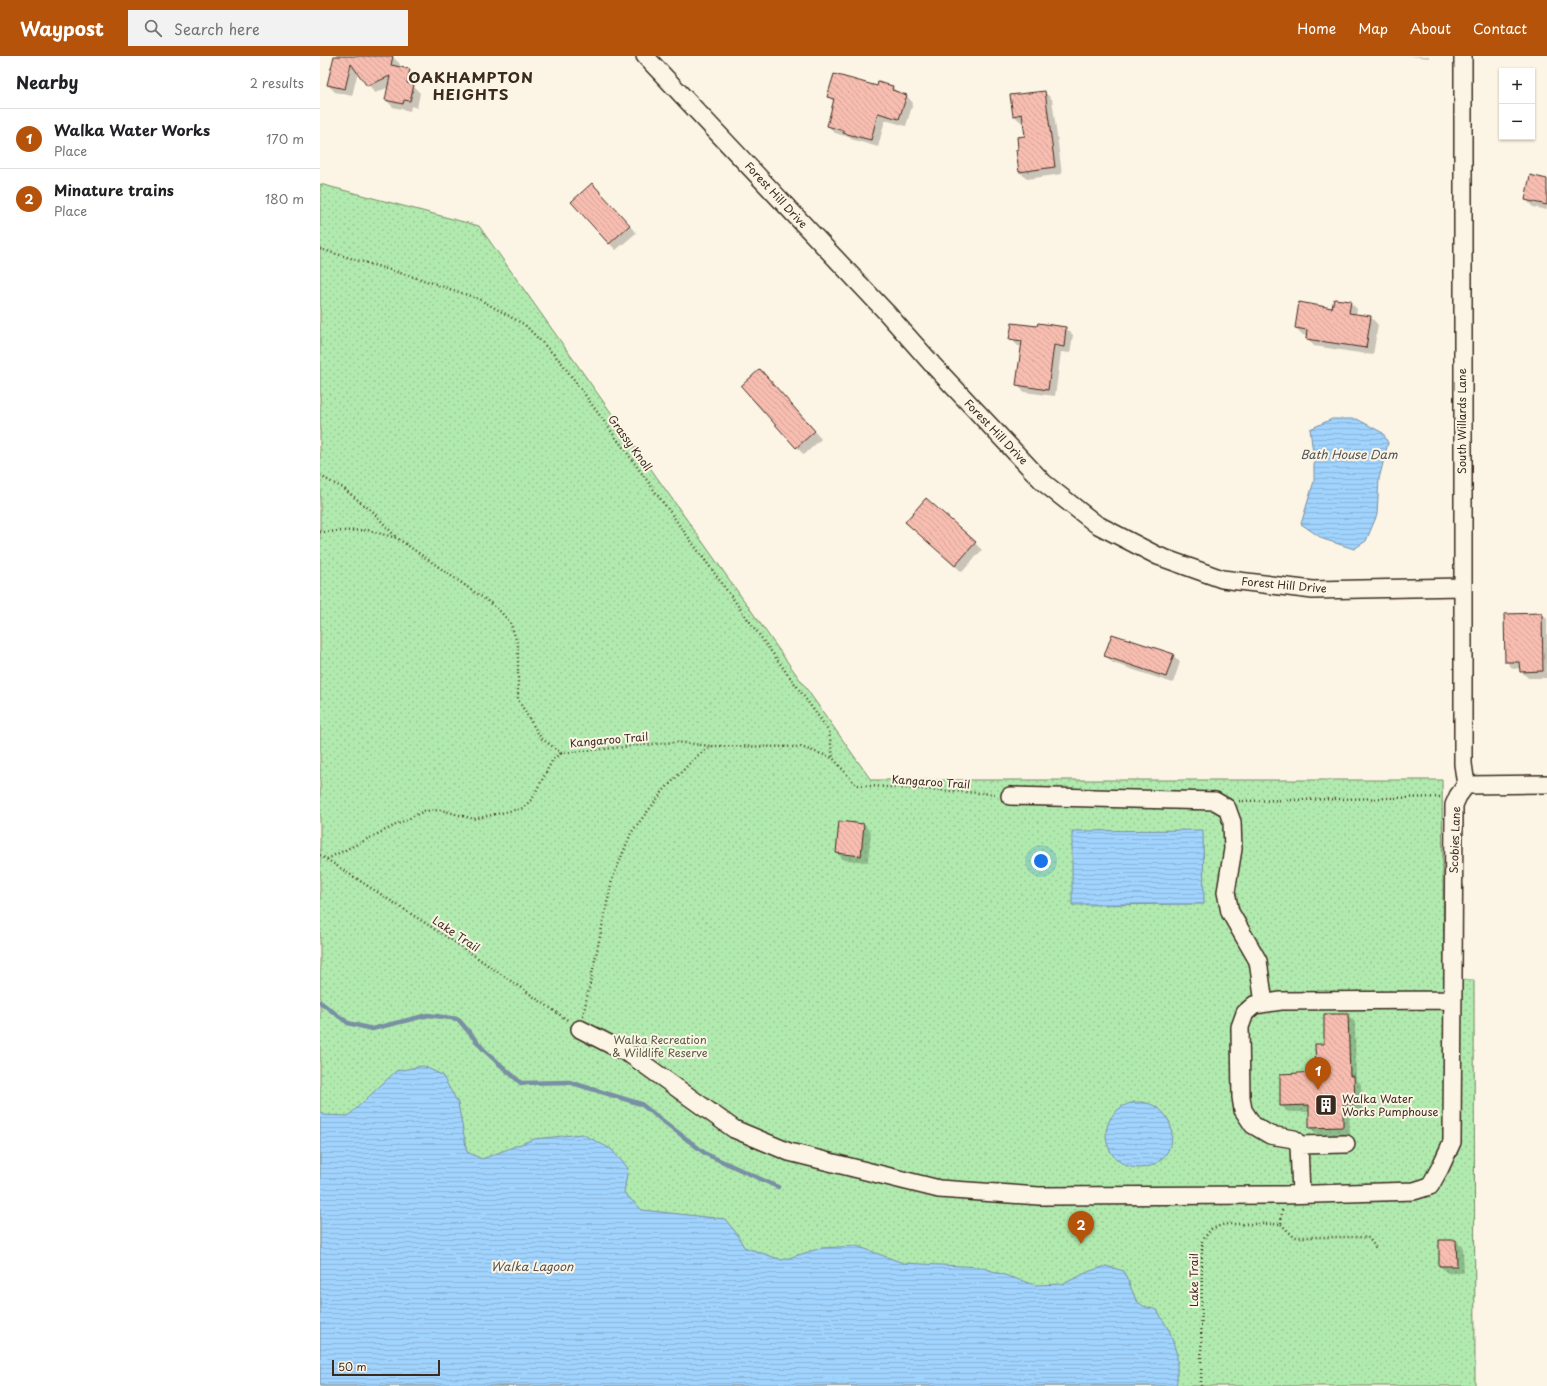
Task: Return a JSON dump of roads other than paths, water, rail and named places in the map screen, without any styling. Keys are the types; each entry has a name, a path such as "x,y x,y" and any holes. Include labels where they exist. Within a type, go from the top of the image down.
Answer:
{"street":[{"name":"Forest Hill Drive","path":"646,56 1044,483 1096,524 1158,556 1222,579 1313,590 1462,587"},
{"name":"South Willards Lane","path":"1462,791 1463,56"},
{"path":"1462,791 1547,784"},
{"name":"Scobies Lane","path":"580,1029 630,1055 734,1129 789,1152 939,1189 1039,1196 1283,1195 1414,1191 1430,1186 1452,1142 1454,805 1462,791"},
{"path":"1010,796 1215,801 1226,808 1232,822 1233,849 1226,892 1230,912 1258,961 1264,1003"},
{"path":"1301,1194 1300,1145 1294,1139 1270,1135 1253,1125 1243,1110 1241,1097 1240,1027 1244,1013 1254,1005 1264,1003 1452,1000"},
{"path":"1300,1145 1346,1144"}],"water":[{"name":"Bath House Dam","path":"1332,419 1357,419 1383,433 1388,443 1379,479 1377,515 1366,541 1354,549 1323,539 1301,524 1314,481 1314,461 1310,429"},
{"path":"1203,830 1204,904 1072,905 1072,831"},
{"name":"Walka Lagoon","path":"423,1066 442,1075 458,1103 467,1152 482,1159 534,1139 582,1134 611,1149 628,1168 624,1193 642,1210 725,1219 737,1234 744,1247 782,1260 821,1248 857,1246 903,1263 980,1267 1035,1285 1063,1284 1090,1271 1106,1266 1124,1271 1136,1300 1143,1306 1157,1310 1170,1332 1177,1355 1176,1386 320,1386 320,1112 324,1115 348,1116 396,1071"},
{"path":"1139,1102 1152,1105 1162,1112 1169,1122 1172,1135 1169,1148 1162,1158 1152,1165 1139,1168 1126,1165 1116,1158 1109,1148 1106,1135 1109,1122 1116,1112 1126,1105"}],"waterway":[{"path":"320,1002 348,1023 372,1029 428,1015 458,1019 484,1050 521,1083 569,1082 641,1104 706,1154 778,1187"}],"place":[{"name":"Walka Water Works","path":"1318,1090"},
{"name":"Walka Water Works Pumphouse","path":"1326,1105"},
{"name":"Minature trains","path":"1081,1244"}],"district":[{"name":"OAKHAMPTON HEIGHTS","path":"471,86"}],"park label":[{"name":"Walka Recreation & Wildlife Reserve","path":"660,1046"}]}
